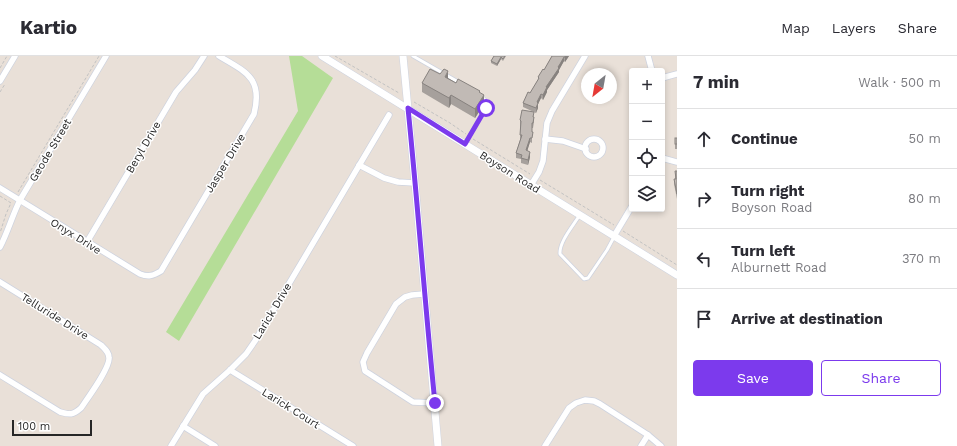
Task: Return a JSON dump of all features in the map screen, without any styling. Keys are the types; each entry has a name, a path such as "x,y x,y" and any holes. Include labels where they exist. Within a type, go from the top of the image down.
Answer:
{"street":[{"path":"0,81 15,56"},
{"name":"Geode Street","path":"0,247 20,200 106,56"},
{"name":"Beryl Drive","path":"87,242 176,92 195,70 204,56"},
{"name":"Jasper Drive","path":"155,275 161,271 254,114 257,103 257,92 253,82 245,72 219,56"},
{"name":"Boyson Road","path":"322,56 677,275"},
{"path":"403,56 438,446"},
{"path":"531,185 539,172 543,161 545,139 552,111 585,56"},
{"path":"648,56 651,68"},
{"path":"665,77 677,74"},
{"name":"Larick Drive","path":"171,446 203,394 246,354 389,115"},
{"path":"545,139 563,141 586,149"},
{"path":"665,159 677,162"},
{"path":"359,165 384,178 398,182 415,183"},
{"name":"Onyx Drive","path":"0,188 140,274 147,277 155,275"},
{"path":"614,236 629,211"},
{"name":"Telluride Drive","path":"0,282 101,345 108,352 109,360 107,367 81,408 75,413 68,414 60,412 0,374"},
{"path":"424,294 405,297 396,304 363,362 365,371 414,402 435,403"},
{"name":"Larick Court","path":"230,370 353,446"},
{"path":"545,446 569,408 576,403 585,400 594,401 600,404 648,435 661,446"},
{"path":"183,426 215,446"},
{"path":"641,446 648,435"}],"lane":[{"path":"413,56 466,87"},
{"path":"465,144 487,105 486,101 477,92"},
{"path":"580,215 562,244 560,254 584,279 588,278 614,236"}],"path":[{"path":"0,68 7,56"},
{"path":"18,192 99,56"},
{"path":"335,56 395,90"},
{"path":"538,179 614,225"},
{"path":"0,196 11,203 0,233"},
{"path":"624,232 677,265"}],"green space":[{"path":"289,56 302,56 333,78 179,341 166,332 298,111"}],"building":[{"path":"494,56 505,56 503,59 501,57 497,64 491,61"},
{"path":"552,56 566,56 546,87 543,95 541,94 536,108 523,103 528,92 530,93 539,78 538,77"},
{"path":"430,69 440,74 444,69 448,71 445,77 456,83 458,79 480,91 479,92 484,95 475,109 451,95 449,98 422,83"},
{"path":"522,110 534,112 532,138 530,138 526,150 530,152 528,160 521,158 522,155 516,153 522,135 520,135 520,120"},
{"path":"675,138 677,138 677,144 675,144"},
{"path":"675,171 677,171 677,194 674,179 676,179"}],"route":[{"path":"435,403 408,108 465,144 486,108"}]}
